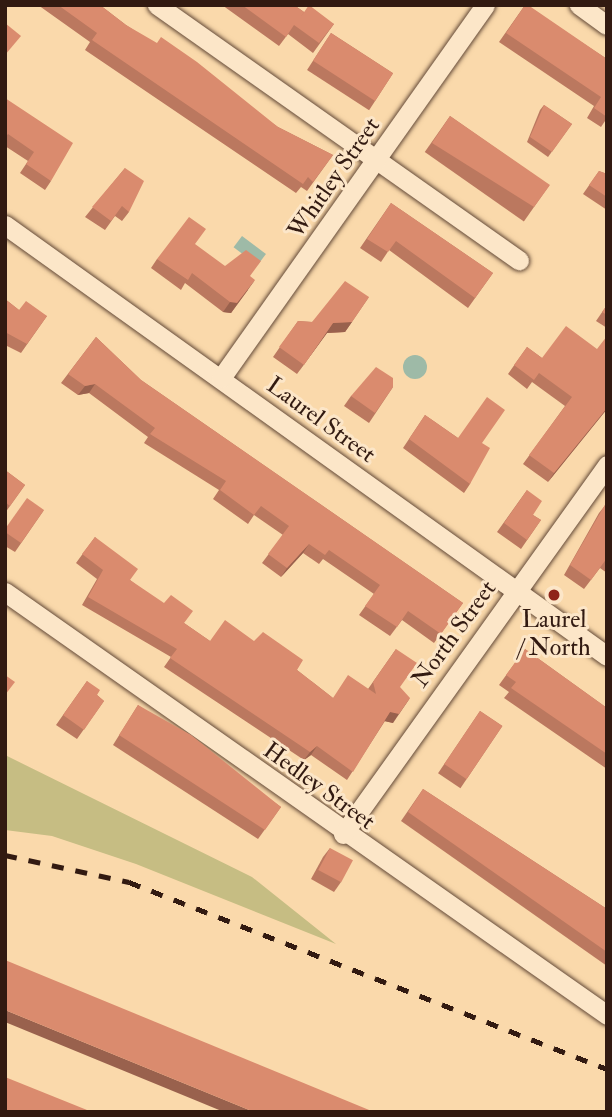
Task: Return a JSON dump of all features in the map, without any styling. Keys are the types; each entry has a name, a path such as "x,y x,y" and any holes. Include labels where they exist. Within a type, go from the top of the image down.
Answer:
{"street":[{"path":"157,5 519,260"},
{"name":"Whitley Street","path":"221,378 378,160 485,5"},
{"path":"579,5 607,24"},
{"name":"Laurel Street","path":"5,225 607,656"},
{"name":"North Street","path":"343,834 607,465"},
{"name":"Hedley Street","path":"5,592 343,834 607,1015"}],"shaded area":[{"path":"242,236 266,254 258,265 234,247"},
{"path":"415,355 426,362 427,367 420,378 415,379 404,372 403,367 410,356"},
{"path":"5,755 252,877 336,944 136,864 52,836 5,830"}],"building":[{"path":"58,5 100,5 126,25 157,43 161,37 197,62 278,127 333,155 313,182 308,177 303,184 92,40 97,33"},
{"path":"242,5 294,5 304,12 300,18 309,5 334,24 319,43 294,25 286,37"},
{"path":"525,5 607,59 607,117 594,108 601,97 506,33"},
{"path":"5,23 21,36 5,55"},
{"path":"331,33 393,73 375,101 313,61"},
{"path":"5,98 73,143 51,181 26,164 34,152 8,134 5,138"},
{"path":"544,105 572,124 552,152 530,137"},
{"path":"450,116 550,185 534,207 432,143"},
{"path":"125,168 144,181 129,212 122,206 111,221 92,207"},
{"path":"599,171 607,174 607,197 589,185"},
{"path":"391,203 493,273 475,298 396,241 388,252 367,239"},
{"path":"189,217 206,229 195,244 225,266 246,250 261,261 250,276 255,280 237,303 230,302 192,273 188,280 157,259"},
{"path":"345,281 369,297 352,322 333,323 304,365 279,347 298,321 312,322"},
{"path":"5,299 19,310 26,301 47,316 27,344 5,332"},
{"path":"566,326 597,349 607,336 607,408 554,473 529,455 572,397 539,373 534,380 514,365 527,347 542,358"},
{"path":"96,337 141,380 463,603 441,634 408,611 397,627 365,606 380,585 329,550 325,555 309,544 287,568 268,554 289,526 261,506 254,515 220,490 226,481 150,434 155,428 95,384 85,386 68,374"},
{"path":"376,367 393,378 393,387 375,413 351,396"},
{"path":"487,397 505,410 482,443 490,448 470,484 409,439 425,415 458,438"},
{"path":"5,470 25,485 10,506 5,502"},
{"path":"527,490 542,501 533,515 541,520 527,540 504,523"},
{"path":"27,498 44,510 21,543 5,532 5,529"},
{"path":"606,503 607,558 591,580 570,565"},
{"path":"95,537 138,569 130,580 164,603 171,595 193,611 184,623 210,641 225,620 254,641 263,632 303,660 297,670 333,698 348,675 376,694 373,682 396,649 417,663 400,687 410,698 399,714 390,712 353,772 317,746 310,752 170,658 177,649 88,597 103,570 82,554"},
{"path":"525,649 607,708 607,754 511,688 516,682 506,675"},
{"path":"5,675 15,682 5,695"},
{"path":"87,681 100,690 97,695 104,701 84,730 63,715"},
{"path":"138,705 191,735 281,807 265,830 119,735"},
{"path":"480,711 502,726 467,779 444,764"},
{"path":"423,789 607,909 607,952 408,812"},
{"path":"330,848 353,860 341,882 318,870"},
{"path":"5,960 374,1112 254,1112 5,1010"},
{"path":"5,1077 92,1112 5,1112"}],"railway":[{"path":"5,855 129,882 607,1069"}],"place":[{"name":"Laurel / North","path":"554,595"}]}
